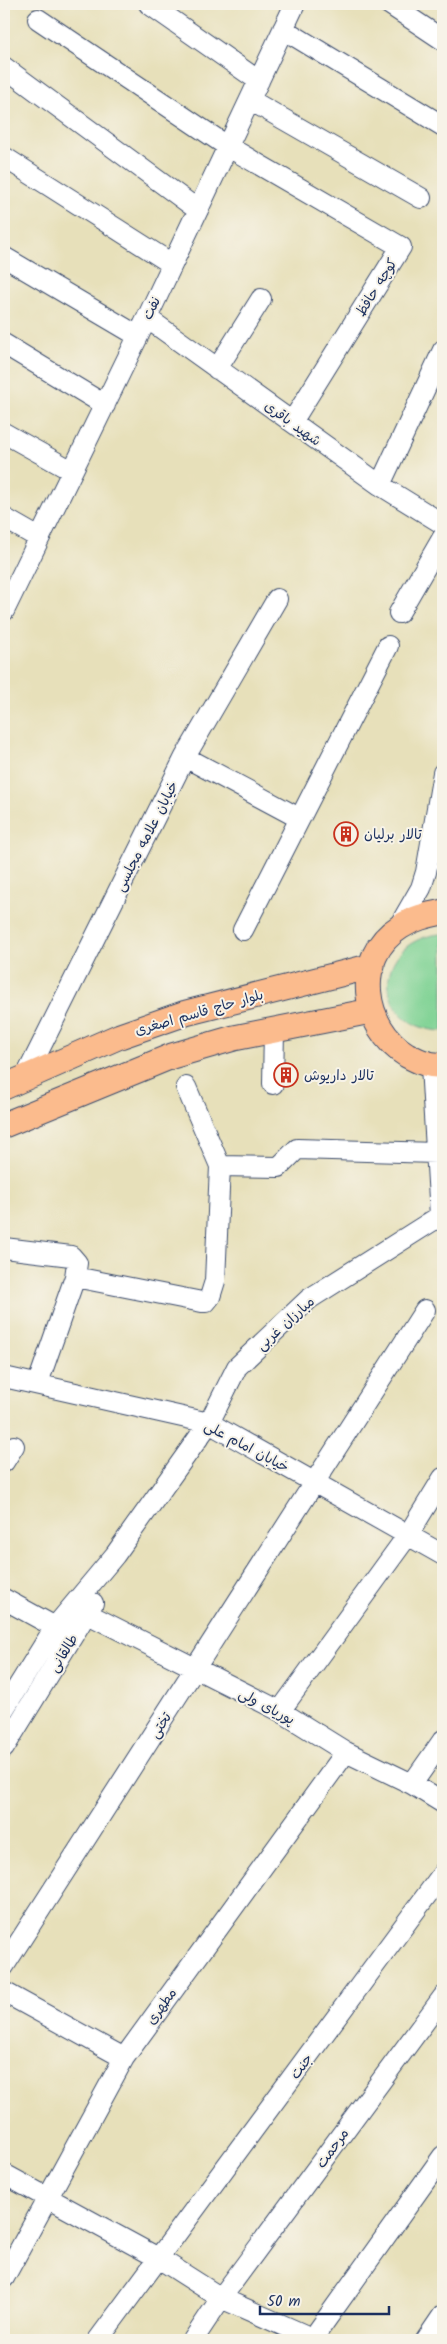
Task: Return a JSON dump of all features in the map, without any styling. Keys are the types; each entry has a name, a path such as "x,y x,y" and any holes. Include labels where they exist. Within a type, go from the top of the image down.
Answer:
{"main road":[{"path":"437,1065 396,1048 381,1032 371,1011 368,989 372,966 382,945 398,928 420,916 443,912"},
{"name":"بلوار حاج قاسم اصغری","path":"14,1082 120,1036 186,1013 372,966"},
{"path":"298,984 312,1008 311,1023"},
{"path":"4,1126 172,1056 234,1038 371,1011"}],"street":[{"path":"149,4 258,81"},
{"name":"نفت","path":"5,608 142,327 295,4"},
{"path":"389,4 443,40"},
{"path":"38,19 227,146"},
{"path":"283,29 443,126"},
{"path":"4,67 198,210"},
{"path":"250,100 421,198"},
{"name":"کوچه حافظ","path":"227,146 401,247 292,422"},
{"path":"4,158 172,264"},
{"name":"شهید باقری","path":"4,258 142,327 217,369 380,485 443,524"},
{"path":"217,369 261,299"},
{"path":"4,344 104,405"},
{"path":"380,485 443,350"},
{"path":"4,433 72,471"},
{"path":"4,518 39,538"},
{"path":"399,613 443,537"},
{"name":"خیابان علامه مجلسی","path":"14,1082 185,757 277,599"},
{"path":"243,930 388,646"},
{"path":"185,757 299,818"},
{"path":"398,928 424,880 443,773"},
{"path":"273,1084 274,1030"},
{"path":"437,1065 436,1153 441,1218"},
{"path":"75,1277 206,1302 214,1281 220,1166 186,1087"},
{"path":"220,1166 279,1167 297,1149 436,1153"},
{"name":"مبارزان غربی","path":"209,1423 238,1367 309,1299 441,1218"},
{"path":"4,1248 72,1256 77,1263 75,1277 38,1383"},
{"name":"تختی","path":"4,1966 196,1670 425,1310"},
{"name":"خیابان امام علی","path":"4,1377 38,1383 209,1423 443,1555"},
{"name":"طالقانی","path":"4,1710 54,1628 115,1555 209,1423"},
{"path":"280,1711 408,1534 443,1478"},
{"name":"طالقانی","path":"4,1748 88,1614 115,1555"},
{"path":"4,1599 54,1628"},
{"name":"پوریای ولی","path":"88,1614 280,1711 346,1752 412,1784 443,1803"},
{"path":"412,1784 443,1740"},
{"name":"مطهری","path":"4,2278 124,2058 346,1752"},
{"name":"جنت","path":"98,2340 160,2259 443,1873"},
{"path":"4,1992 124,2058"},
{"name":"مرحمت","path":"193,2340 221,2298 443,1997"},
{"path":"4,2174 160,2259 221,2298 315,2339 443,2156"},
{"path":"426,2340 443,2316"}],"green space":[{"path":"440,934 443,935 443,1031 420,1027 403,1016 393,1002 389,985 391,968 401,952 417,940"}],"place":[{"name":"تالار برلیان","path":"346,834"},
{"name":"تالار داریوش","path":"286,1075"}]}
